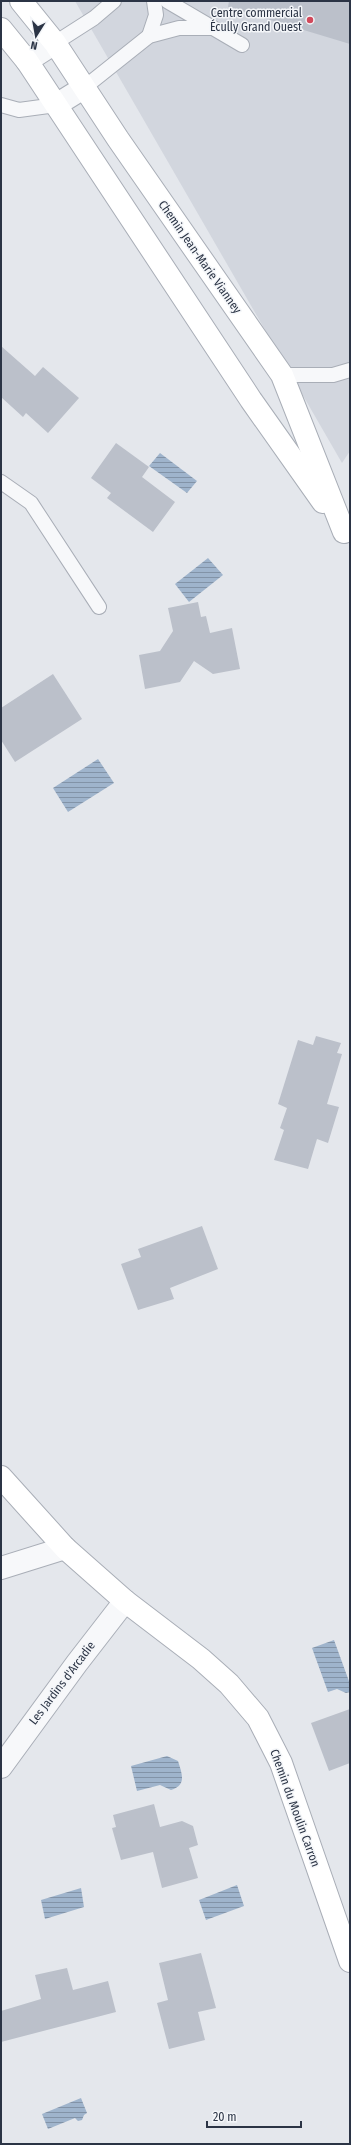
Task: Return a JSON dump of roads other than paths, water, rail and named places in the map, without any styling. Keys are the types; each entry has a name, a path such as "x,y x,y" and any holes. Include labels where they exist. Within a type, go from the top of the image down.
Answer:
{"street":[{"name":"Chemin Jean-Marie Vianney","path":"21,1 55,43 122,146 282,375 347,536"},
{"name":"Chemin Jean-Marie Vianney","path":"1,28 27,61 251,400 347,536"},
{"path":"27,61 55,43"},
{"path":"56,105 85,87"},
{"name":"Chemin du Moulin Carron","path":"1,1477 65,1548 125,1601 201,1659 229,1684 258,1718 281,1763 350,1961"},
{"path":"1,1568 65,1548"},
{"name":"Les Jardins d'Arcadie","path":"1,1767 76,1663 125,1601"}],"lane":[{"path":"55,43 94,18 114,1"},
{"path":"149,36 156,15 154,1"},
{"path":"167,1 242,45"},
{"path":"85,87 149,36 179,28 213,28"},
{"path":"1,105 19,110 56,105"},
{"path":"282,375 333,375 350,370"},
{"path":"1,482 31,503 99,606"}],"water":[{"path":"160,453 197,481 187,493 149,466"},
{"path":"208,558 223,575 189,602 175,584"},
{"path":"98,759 114,783 68,812 53,788"},
{"path":"334,1640 350,1684 350,1692 346,1693 337,1689 328,1692 312,1648"},
{"path":"167,1756 178,1761 182,1775 179,1785 171,1790 160,1785 137,1791 131,1766"},
{"path":"237,1885 244,1906 206,1920 199,1900"},
{"path":"81,1888 84,1907 45,1919 41,1900"},
{"path":"81,2098 87,2113 84,2115 82,2120 78,2121 75,2118 48,2129 42,2114"}],"place":[{"name":"Centre commercial Écully Grand Ouest","path":"310,20"}]}
